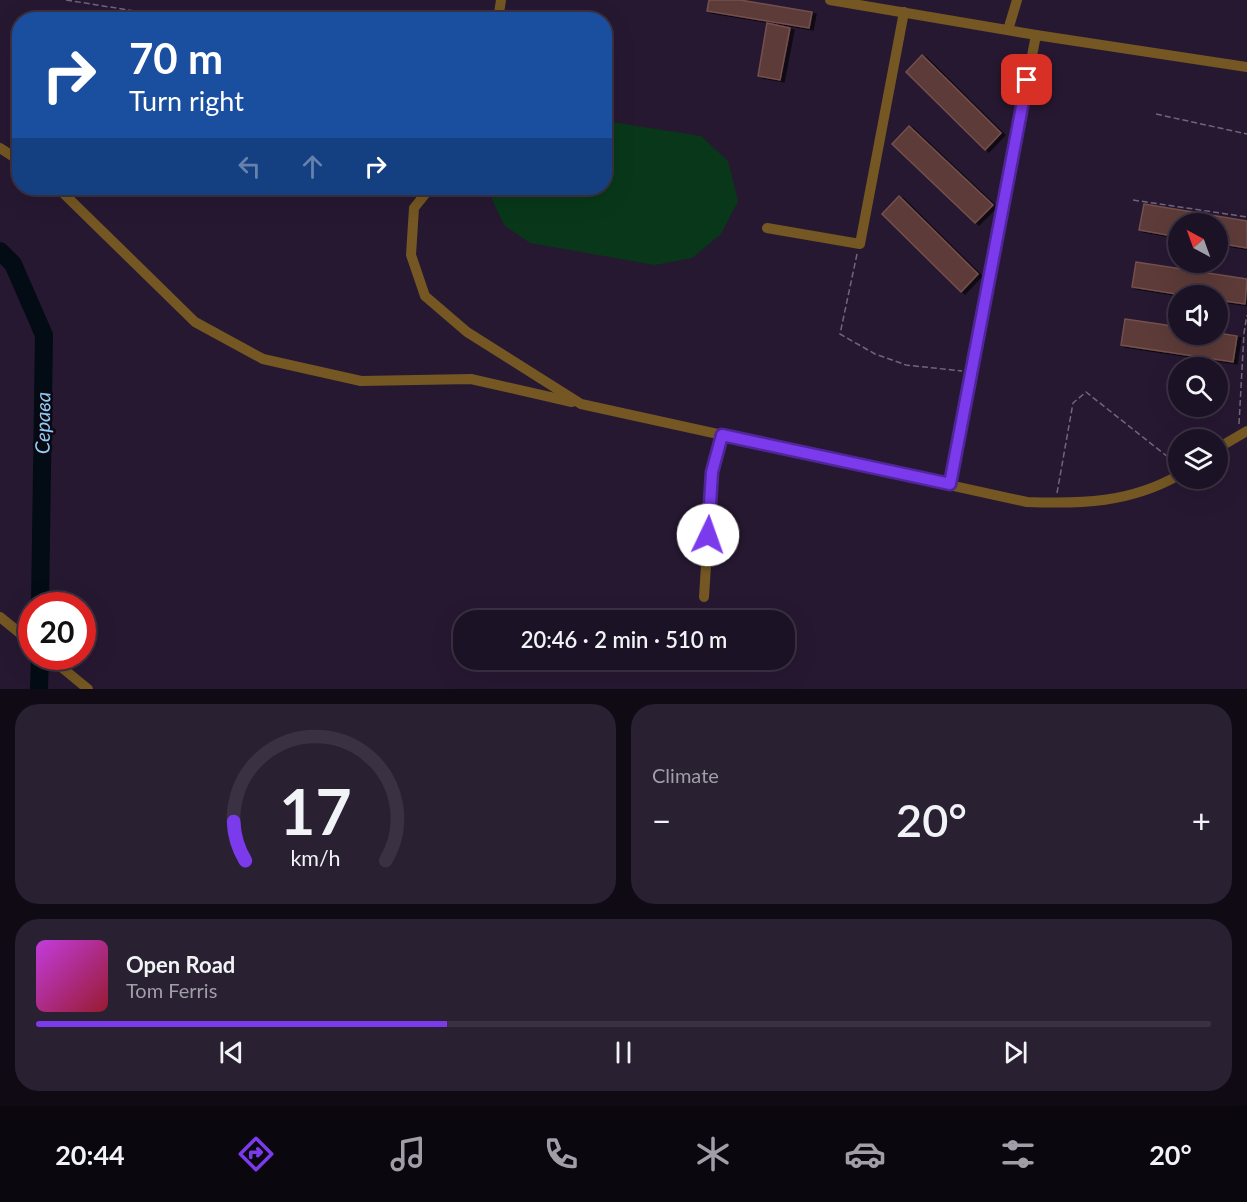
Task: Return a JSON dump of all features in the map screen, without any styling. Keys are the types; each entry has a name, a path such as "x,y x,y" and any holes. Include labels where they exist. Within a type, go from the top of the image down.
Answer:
{"street":[{"path":"830,0 873,4 904,12 1036,35 1247,67"},
{"path":"1008,30 1017,0"},
{"path":"767,228 860,244 904,12"},
{"path":"950,484 1036,35"},
{"path":"65,195 195,322 263,358 361,381 471,379 1027,502 1084,503 1122,498 1168,480"},
{"path":"424,195 414,208 411,255 425,296 468,332 581,404"},
{"path":"1228,442 1243,434"},
{"path":"704,597 712,472 722,435"},
{"path":"0,617 18,632"},
{"path":"65,670 88,689"}],"path":[{"path":"66,0 141,12"},
{"path":"1156,114 1247,134"},
{"path":"1133,200 1247,217"},
{"path":"860,244 840,334 875,354 906,365 972,372"},
{"path":"1243,434 1247,315"},
{"path":"1055,503 1074,403 1086,392 1168,457"}],"green space":[{"path":"612,122 701,136 728,161 738,201 721,234 692,258 655,265 530,243 504,225 492,195 612,195"}],"building":[{"path":"709,0 740,0 812,12 809,28 707,11"},
{"path":"767,23 790,28 780,80 758,76"},
{"path":"922,55 1001,133 985,150 906,72"},
{"path":"909,126 993,205 975,223 892,144"},
{"path":"899,196 978,274 961,292 882,214"},
{"path":"1144,204 1199,213 1168,213 1168,235 1139,230"},
{"path":"1228,218 1247,221 1247,248 1228,245"},
{"path":"1136,262 1168,267 1168,273 1208,273 1247,279 1245,304 1228,301 1228,285 1168,285 1168,293 1132,287"},
{"path":"1125,319 1168,325 1168,345 1228,345 1228,335 1237,336 1233,362 1228,361 1228,357 1200,357 1121,345"}],"waterway":[{"name":"Серава","path":"0,251 13,264 44,335 40,592"},
{"name":"Серава","path":"39,689 40,670"}],"route":[{"path":"708,535 712,472 722,435 950,484 1027,80"}]}
